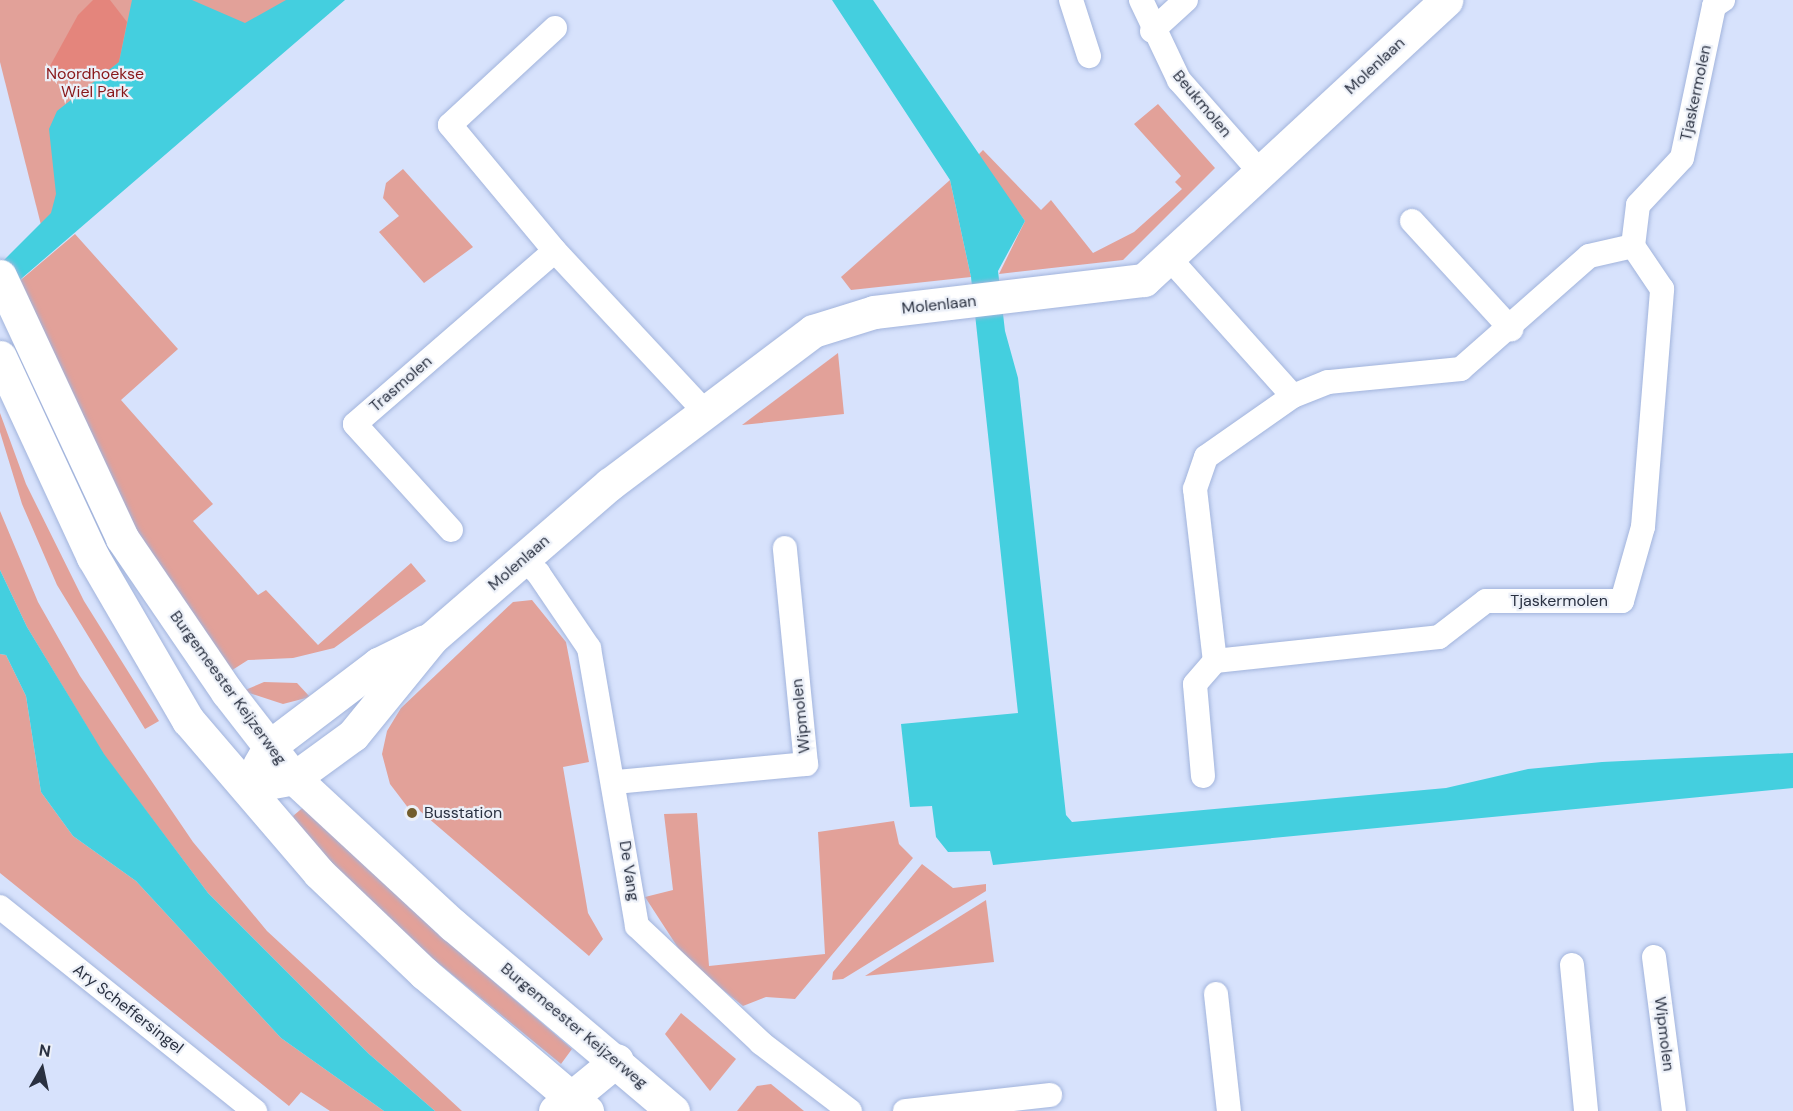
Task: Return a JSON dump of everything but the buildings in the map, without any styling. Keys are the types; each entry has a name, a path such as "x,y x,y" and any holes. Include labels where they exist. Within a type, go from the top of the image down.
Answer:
{"main road":[{"name":"Molenlaan","path":"246,787 294,778 353,735 432,638 610,484 813,331 849,316 1116,287 1144,280 1170,259 1260,172 1446,0"},
{"name":"Burgemeester Keijzerweg","path":"6,291 122,538 294,778 453,925 617,1060 673,1111"},
{"path":"0,357 93,557 144,649 188,720 319,873 373,926 570,1106 617,1060"},
{"name":"Molenlaan","path":"246,787 270,746 378,664 432,638"},
{"path":"604,1111 617,1060"}],"street":[{"path":"1071,0 1089,56"},
{"name":"Beukmolen","path":"1141,0 1152,31 1179,80 1260,172"},
{"path":"1152,31 1186,0"},
{"name":"Tjaskermolen","path":"1215,661 1439,637 1486,601 1622,601 1643,527 1662,289 1633,246 1638,205 1682,158 1714,6 1723,0"},
{"path":"555,28 450,125 555,251 706,413"},
{"path":"1412,221 1511,329"},
{"path":"1203,776 1195,684 1215,661 1195,489 1206,457 1293,396 1328,382 1461,369 1511,329 1589,256 1633,246"},
{"name":"Trasmolen","path":"451,530 355,424 555,251"},
{"path":"1170,259 1293,396"},
{"name":"Wipmolen","path":"615,782 806,765 785,548"},
{"name":"De Vang","path":"523,559 538,573 589,648 615,782 637,926 761,1043 849,1111"},
{"name":"Ary Scheffersingel","path":"0,907 255,1111"},
{"name":"Wipmolen","path":"1654,957 1674,1111"},
{"path":"1572,965 1586,1111"},
{"path":"1216,994 1229,1111"},
{"path":"906,1111 1050,1095"}],"green space":[{"name":"Noordhoekse Wiel Park","path":"0,0 312,0 41,225 0,62"},
{"path":"1158,104 1215,168 1123,260 999,274 1025,221 977,156 983,150 1041,210 1051,200 1093,253 1134,232 1182,189 1175,182 1181,176 1134,124"},
{"path":"403,169 473,247 424,283 379,232 399,216 383,198 386,183"},
{"path":"950,180 971,277 851,290 841,277"},
{"path":"75,234 178,349 121,400 213,504 193,521 258,595 266,590 318,645 411,563 426,581 334,648 293,658 248,660 226,674 148,564 16,284"},
{"path":"838,353 844,414 742,425"},
{"path":"0,413 26,484 84,601 159,721 145,729 57,585 22,504 0,432"},
{"path":"0,511 38,602 80,676 193,842 267,931 462,1111 435,1111 369,1054 208,893 104,755 27,627 0,570"},
{"path":"532,600 566,642 589,762 563,767 588,913 603,939 589,956 413,805 409,809 390,784 382,754 387,731 401,708 513,602"},
{"path":"0,654 6,655 26,696 41,792 73,836 136,881 281,1038 384,1111 330,1111 301,1092 289,1106 0,873"},
{"path":"264,682 297,683 310,697 283,704 243,691"},
{"path":"306,805 435,931 572,1049 561,1064 431,957 344,876 297,825 293,816"},
{"path":"697,813 709,966 825,954 818,832 894,821 899,844 913,858 795,999 766,997 743,1006 686,960 645,897 673,890 664,814"},
{"path":"922,864 953,888 986,884 986,891 843,979 832,980 833,972"},
{"path":"986,900 994,962 865,976"},
{"path":"681,1013 736,1059 710,1091 665,1034"},
{"path":"771,1084 804,1111 737,1111 757,1086"}],"shaded area":[{"path":"93,0 110,0 127,22 119,62 95,82 50,66 78,15"}],"water":[{"path":"132,0 192,0 245,23 286,0 345,0 0,297 0,264 51,213 56,194 49,129 57,111 119,62"},
{"path":"832,0 873,0 1025,221 998,271 1005,331 1018,378 1066,815 1072,822 1446,788 1528,769 1602,762 1793,753 1793,788 993,865 990,851 948,852 936,837 932,806 910,807 901,724 1018,713 971,277 950,180"},
{"path":"0,570 27,627 104,754 208,893 369,1054 435,1111 384,1111 281,1038 136,881 73,836 41,792 26,696 6,655 0,654"}],"place":[{"name":"Busstation","path":"412,813"}]}
